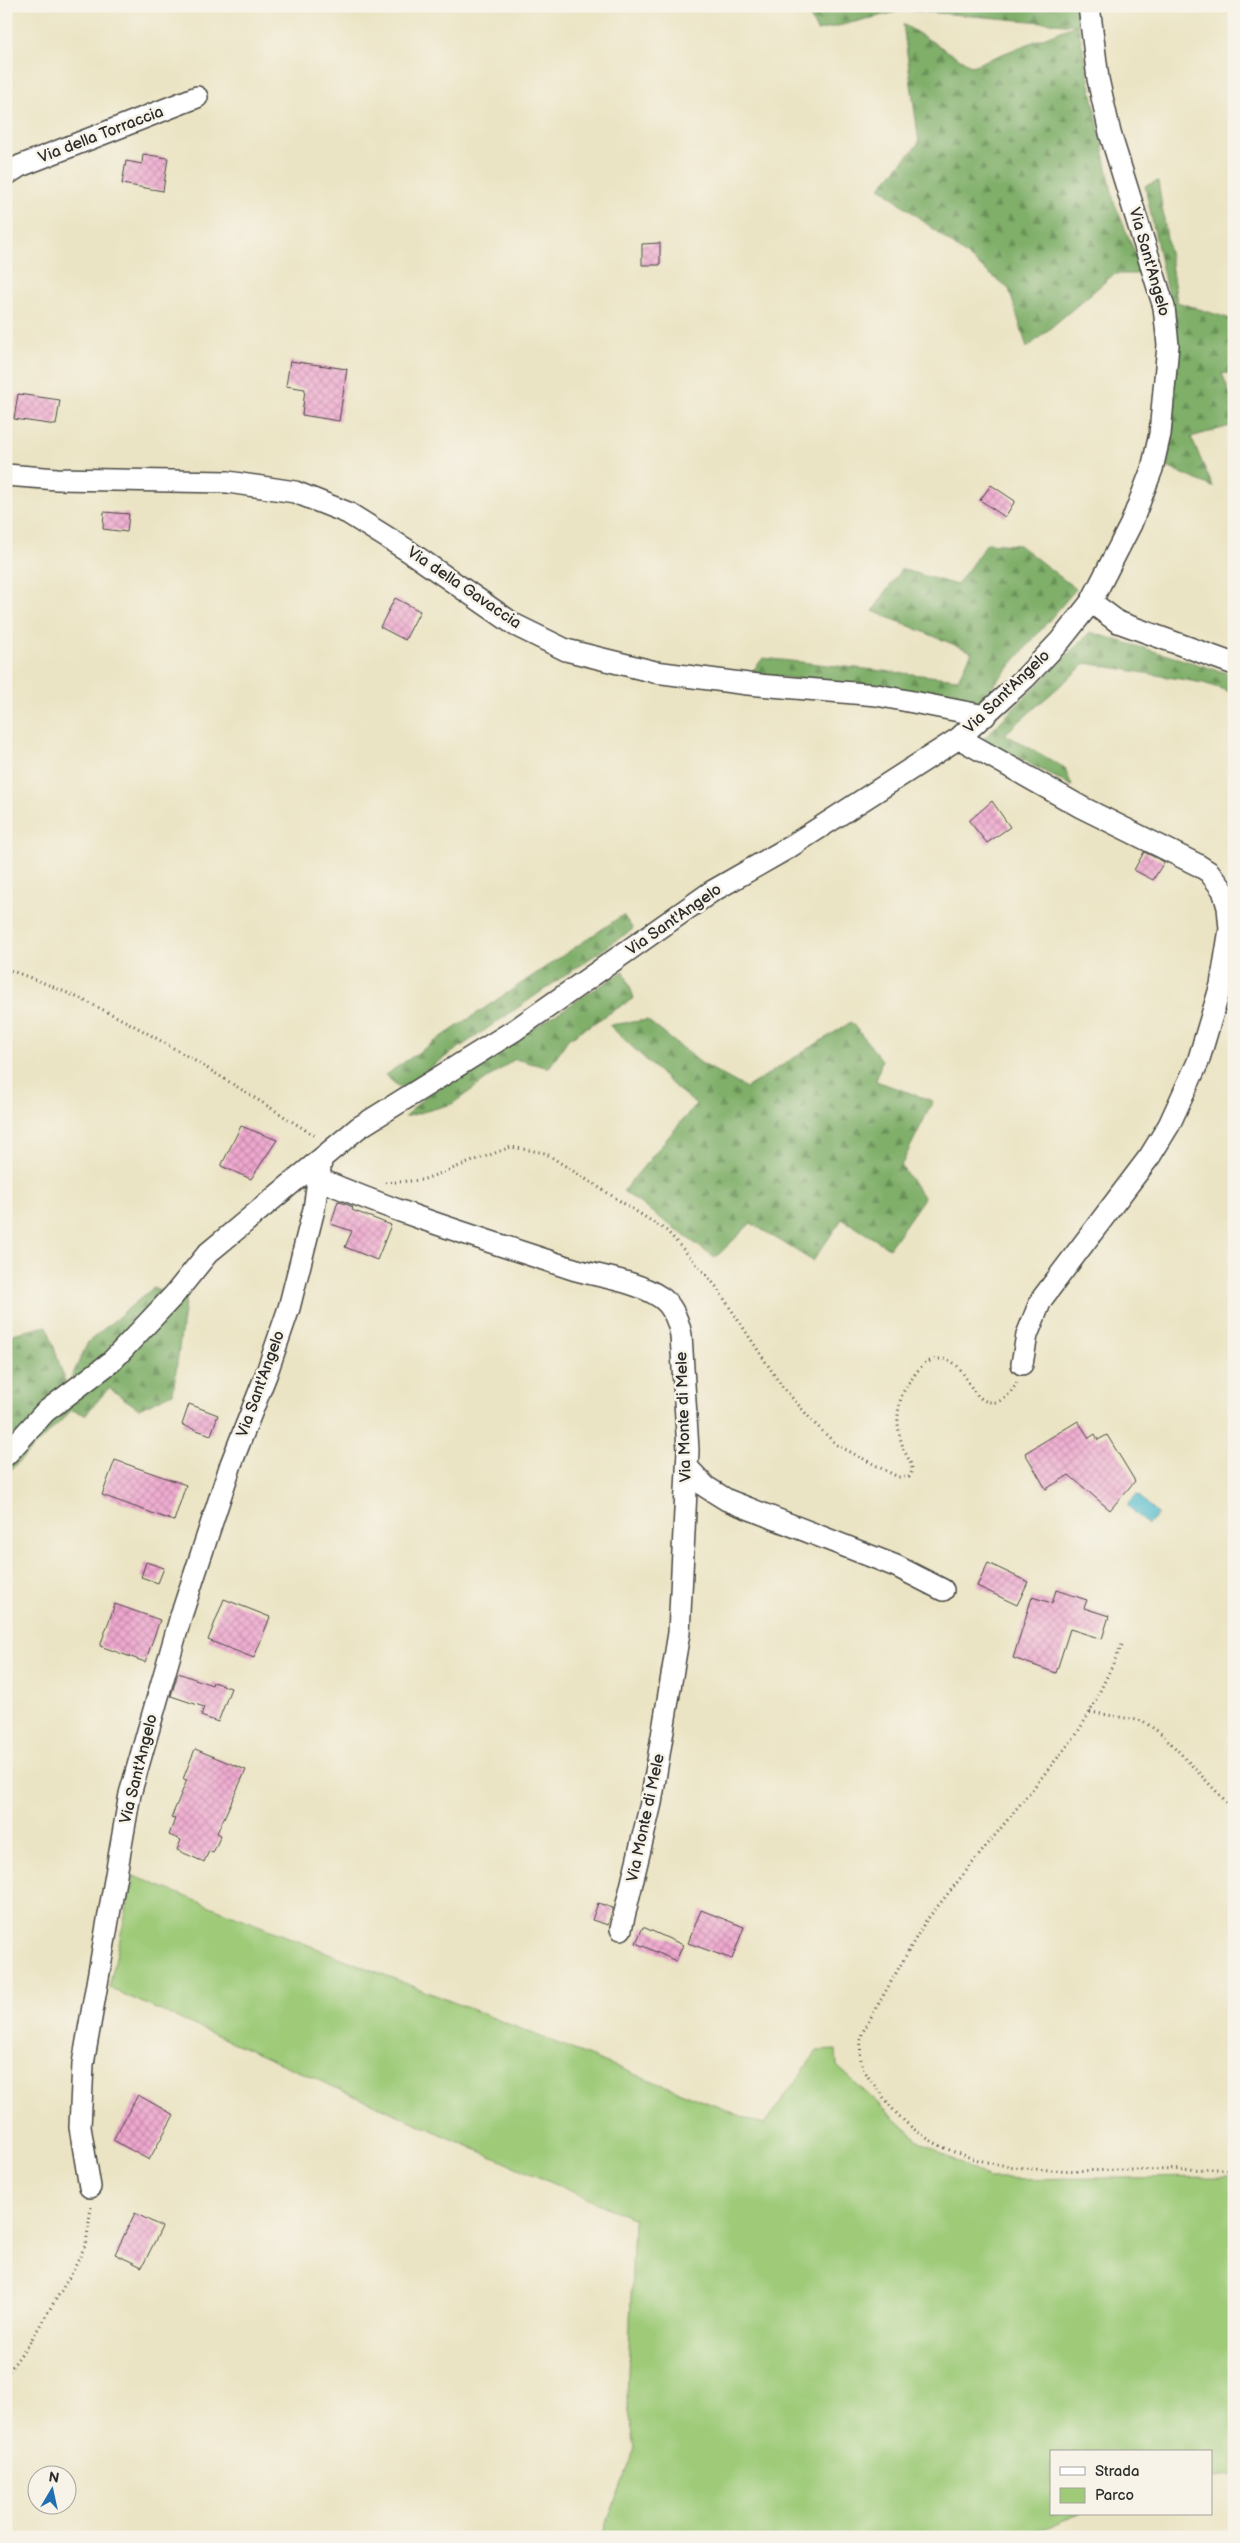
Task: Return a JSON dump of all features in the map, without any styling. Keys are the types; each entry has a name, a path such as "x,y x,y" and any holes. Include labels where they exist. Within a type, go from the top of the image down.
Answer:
{"street":[{"name":"Via Sant'Angelo","path":"6,1455 45,1412 111,1362 174,1295 208,1253 325,1163 358,1128 515,1030 712,892 788,848 959,738 985,716 1060,641 1091,602 1139,506 1152,469 1160,434 1168,345 1164,308 1110,133 1098,79 1090,6"},
{"name":"Via della Torraccia","path":"6,175 20,166 198,97"},
{"name":"Via della Gavaccia","path":"6,475 57,479 228,482 287,490 311,496 348,513 408,550 483,605 515,625 566,650 655,672 757,685 877,695 985,716"},
{"path":"1091,602 1105,614 1125,625 1234,664"},
{"path":"959,738 1082,807 1198,864 1209,872 1223,890 1230,917 1221,985 1198,1062 1172,1118 1150,1156 1041,1300 1027,1335 1022,1364"},
{"name":"Via Sant'Angelo","path":"90,2187 80,2127 82,2064 130,1794 184,1607 231,1464 266,1375 289,1308 325,1163"},
{"name":"Via Monte di Mele","path":"325,1163 400,1211 575,1269 638,1287 662,1298 675,1314 681,1335 688,1432 688,1468 679,1633 673,1679 651,1803 621,1929"},
{"path":"688,1468 706,1488 727,1500 896,1566 943,1590"}],"path":[{"path":"6,969 46,982 138,1026 325,1163"},
{"path":"383,1184 422,1180 511,1147 545,1153 668,1231 715,1285 781,1384 814,1423 837,1445 898,1477 909,1477 912,1471 900,1434 898,1416 901,1398 908,1384 924,1364 939,1359 948,1360 957,1365 975,1392 982,1399 990,1402 998,1401 1012,1391 1019,1378 1022,1364"},
{"path":"1122,1645 1090,1712 1076,1735 925,1922 862,2033 859,2053 862,2067 887,2102 913,2130 933,2143 994,2165 1050,2172 1234,2169"},
{"path":"1090,1712 1143,1721 1163,1735 1234,1810"},
{"path":"6,2375 30,2342 86,2244 91,2217 90,2187"}],"green space":[{"path":"805,6 1078,6 1078,25 1114,202 1144,274 1114,274 1027,348 1009,289 880,187 919,143 903,24 972,66 1076,25 905,10 817,31"},
{"path":"1158,181 1177,302 1234,320 1234,374 1222,373 1234,405 1234,425 1191,437 1213,487 1167,467 1173,431 1174,325 1145,186"},
{"path":"987,543 1019,545 1076,589 981,700 960,702 751,673 763,658 958,679 972,652 873,611 901,569 957,585"},
{"path":"1090,632 1234,675 1234,693 1203,683 1086,663 1005,734 1065,768 1072,786 983,739"},
{"path":"623,915 633,929 400,1088 385,1075"},
{"path":"624,971 634,998 568,1039 549,1068 515,1059 452,1104 405,1117 423,1098"},
{"path":"647,1020 701,1063 746,1088 851,1022 882,1060 876,1081 933,1101 901,1166 924,1198 889,1248 842,1219 813,1261 751,1223 715,1258 623,1191 696,1104 676,1088 609,1025"},
{"path":"153,1288 186,1296 173,1393 139,1409 109,1388 85,1415 72,1410 6,1474 6,1389 12,1396 12,1334 47,1326 67,1387 88,1342"},
{"path":"134,1876 764,2125 817,2051 836,2050 837,2066 918,2140 989,2179 1234,2177 1234,2475 1212,2477 1212,2450 1050,2450 1050,2516 1077,2516 1023,2537 601,2537 635,2448 627,2399 634,2219 109,1988"}],"water":[{"path":"1137,1494 1158,1514 1148,1525 1127,1505"}],"building":[{"path":"143,154 168,158 163,191 122,184 126,161 142,164"},
{"path":"660,243 660,265 642,265 642,244"},
{"path":"290,361 347,369 339,421 302,415 305,389 286,386"},
{"path":"18,394 60,400 56,425 14,419"},
{"path":"991,485 1015,501 1005,517 980,500"},
{"path":"104,512 129,514 127,532 103,529"},
{"path":"395,598 420,611 405,640 380,627"},
{"path":"992,801 1010,827 987,843 969,821"},
{"path":"1144,852 1164,862 1153,880 1134,870"},
{"path":"241,1126 277,1140 251,1179 221,1166"},
{"path":"338,1201 353,1207 352,1210 391,1225 377,1260 345,1247 352,1231 331,1224"},
{"path":"189,1404 218,1415 211,1435 182,1425"},
{"path":"1078,1421 1089,1438 1095,1434 1098,1440 1107,1435 1135,1481 1110,1510 1069,1475 1046,1489 1025,1453"},
{"path":"115,1460 186,1485 174,1521 102,1495"},
{"path":"146,1562 164,1568 158,1583 141,1577"},
{"path":"988,1563 1028,1582 1017,1605 977,1586"},
{"path":"1056,1590 1087,1600 1084,1608 1109,1616 1102,1639 1070,1629 1056,1673 1013,1658 1032,1597 1052,1603"},
{"path":"224,1599 270,1617 254,1658 208,1640"},
{"path":"115,1604 160,1620 145,1662 100,1646"},
{"path":"178,1673 212,1685 213,1682 231,1688 218,1722 201,1716 204,1707 171,1696"},
{"path":"195,1749 246,1770 217,1833 221,1835 213,1853 209,1851 204,1862 177,1850 181,1840 169,1835 175,1819 171,1818 187,1780 183,1779"},
{"path":"598,1903 613,1908 608,1925 592,1920"},
{"path":"701,1910 744,1927 732,1959 688,1943"},
{"path":"643,1927 683,1945 676,1961 636,1943"},
{"path":"138,2095 174,2115 149,2160 113,2140"},
{"path":"135,2213 162,2227 142,2267 115,2254"}]}
